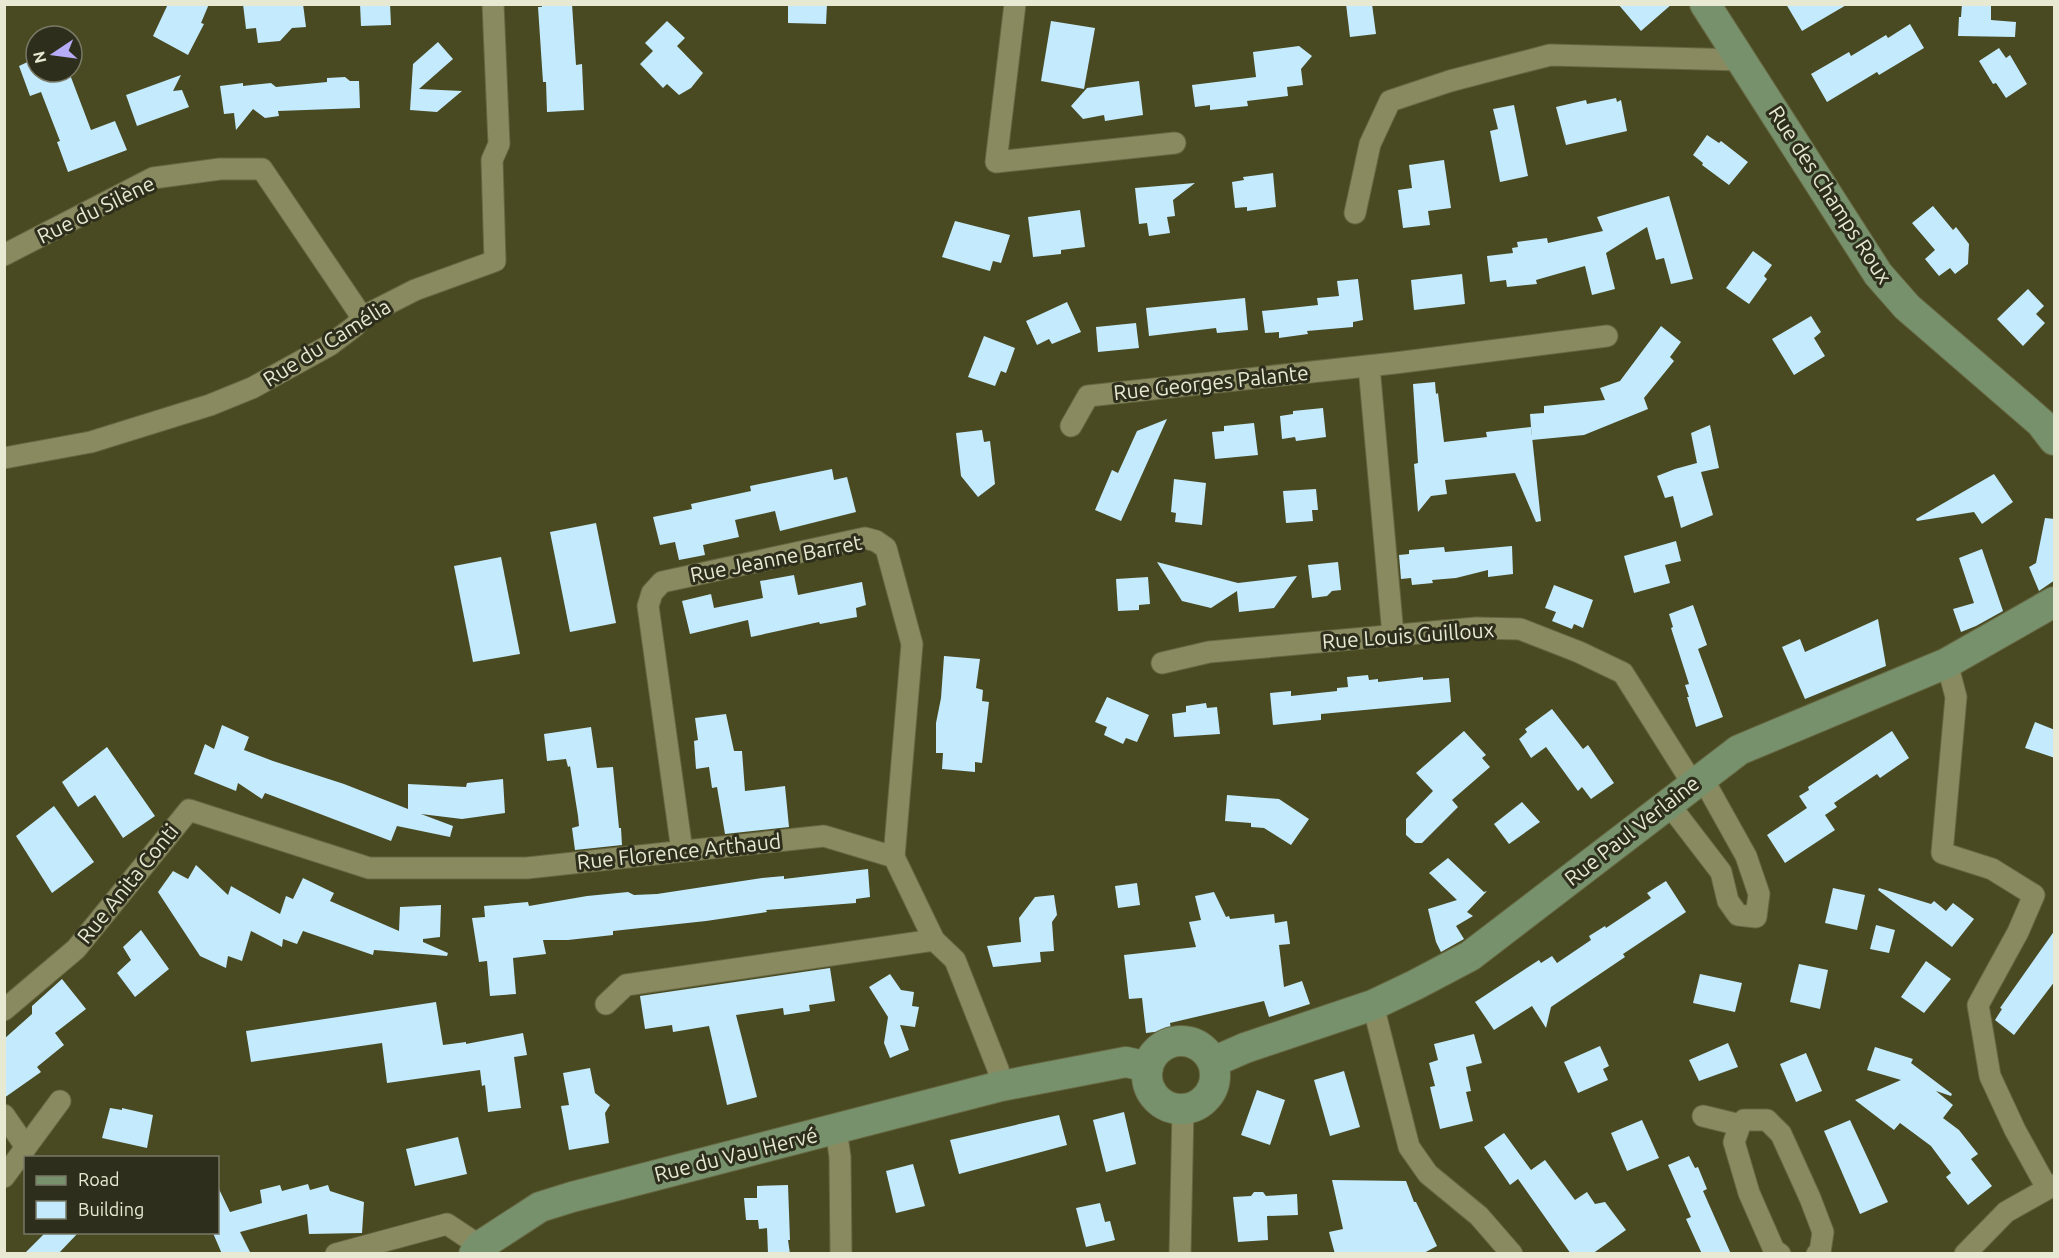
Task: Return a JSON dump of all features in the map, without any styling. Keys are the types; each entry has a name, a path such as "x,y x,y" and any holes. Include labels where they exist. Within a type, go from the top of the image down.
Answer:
{"street":[{"name":"Rue du Camélia","path":"4,458 91,442 210,405 252,388 330,345 362,318 415,290 495,261 492,160 499,144 493,4"},
{"path":"1015,4 996,162 1175,143"},
{"name":"Rue des Champs Roux","path":"1705,4 1878,274 1907,307 2041,423 2055,441"},
{"path":"1355,213 1370,144 1390,101 1450,81 1550,55 1741,60"},
{"name":"Rue du Silène","path":"4,255 153,178 220,169 262,169 362,318"},
{"name":"Rue Georges Palante","path":"1071,426 1088,396 1369,366 1606,336"},
{"path":"1369,366 1393,635"},
{"name":"Rue Jeanne Barret","path":"682,851 648,606 652,592 662,582 865,538 876,541 886,548 912,644 894,857"},
{"name":"Rue Paul Verlaine","path":"1213,1062 1245,1048 1373,1005 1415,986 1470,956 1738,750 1947,663 2055,602"},
{"name":"Rue Louis Guilloux","path":"1162,663 1209,652 1476,628 1520,629 1579,652 1623,673 1697,781 1746,856 1759,894 1756,917 1738,915 1728,901 1721,872 1668,803"},
{"path":"1947,663 1956,697 1942,853 1992,869 2034,895 2018,933 1978,1005 1990,1076 2015,1130 2051,1186 2006,1212 1965,1254"},
{"name":"Rue Anita Conti","path":"4,1010 76,949 189,810 369,868"},
{"name":"Rue Florence Arthaud","path":"369,868 527,868 824,836 894,857"},
{"path":"894,857 934,940 955,960 998,1069 1001,1086"},
{"path":"606,1004 626,985 934,940"},
{"path":"1373,1005 1409,1147 1428,1174 1479,1216 1512,1254"},
{"path":"1189,1041 1199,1045 1213,1062 1214,1083 1210,1093 1193,1107 1172,1108 1155,1097 1147,1078 1152,1057 1168,1043 1189,1041"},
{"name":"Rue du Vau Hervé","path":"336,1254 447,1224 477,1250 540,1207 584,1194 1001,1086 1126,1062 1148,1067"},
{"path":"4,1177 60,1101"},
{"path":"1176,1253 1183,1109"},
{"path":"4,1115 26,1147"},
{"path":"1703,1116 1740,1125"},
{"path":"1780,1254 1774,1250 1749,1193 1734,1142 1744,1120 1767,1120 1780,1134 1823,1232 1820,1252 1817,1254"},
{"path":"836,1130 840,1157 841,1254"}],"building":[{"path":"168,4 209,4 201,23 204,24 188,55 153,36"},
{"path":"243,4 303,4 306,27 292,28 280,41 258,43 256,28 246,29"},
{"path":"360,4 390,4 391,25 361,26"},
{"path":"541,4 572,4 576,65 582,64 584,110 547,112 538,7 542,7"},
{"path":"788,4 827,4 826,24 788,23"},
{"path":"1346,4 1372,4 1376,34 1350,37"},
{"path":"1618,4 1672,4 1641,31"},
{"path":"1786,4 1848,4 1802,31"},
{"path":"1962,4 1991,4 1991,20 2016,22 2015,37 1958,36"},
{"path":"667,21 685,38 677,46 703,73 691,88 679,95 667,84 663,88 640,64 653,51 645,43"},
{"path":"1051,21 1095,28 1084,89 1041,81"},
{"path":"1910,24 1924,48 1879,75 1877,72 1827,102 1811,74 1849,52 1851,56 1886,35 1888,38"},
{"path":"438,42 453,59 419,89 462,91 437,112 410,110 413,64"},
{"path":"1299,46 1312,56 1301,69 1303,85 1287,87 1288,96 1247,101 1248,106 1210,110 1210,105 1195,107 1192,85 1256,77 1253,52"},
{"path":"1999,48 2006,58 2010,55 2027,84 2006,98 1996,83 1993,84 1979,61"},
{"path":"24,64 24,80 19,66"},
{"path":"181,75 173,91 182,90 189,107 137,126 126,95"},
{"path":"345,77 350,81 359,81 360,108 278,111 279,116 265,118 253,109 236,130 234,113 224,114 220,86 271,83 276,87 327,82 327,78"},
{"path":"1139,81 1143,115 1105,121 1104,115 1083,119 1071,106 1087,88"},
{"path":"26,84 74,84 91,130 115,121 127,150 68,172 57,142 60,141 41,92 30,96"},
{"path":"1616,98 1617,102 1621,100 1627,131 1566,145 1556,107 1586,100 1587,104"},
{"path":"1514,105 1528,176 1500,182 1490,131 1498,129 1493,109"},
{"path":"1707,135 1719,143 1721,141 1748,162 1729,185 1702,165 1703,163 1693,155"},
{"path":"1444,160 1451,208 1428,211 1430,225 1403,228 1398,190 1412,188 1409,165"},
{"path":"1273,173 1276,207 1247,211 1247,207 1235,208 1232,182 1244,180 1243,177"},
{"path":"1195,183 1173,200 1175,216 1167,217 1170,233 1149,236 1147,223 1139,224 1135,188"},
{"path":"1669,196 1693,279 1671,284 1664,258 1656,260 1647,227 1606,253 1615,289 1592,295 1585,266 1536,280 1537,284 1507,287 1506,280 1490,282 1487,256 1513,253 1512,248 1518,247 1517,242 1547,238 1548,243 1603,231 1597,217"},
{"path":"1933,206 1953,230 1956,227 1969,244 1968,264 1955,274 1950,268 1939,276 1925,259 1935,250 1912,223"},
{"path":"1080,210 1085,247 1061,250 1061,254 1033,257 1028,217"},
{"path":"955,221 1010,235 1001,263 993,261 990,271 942,257"},
{"path":"1753,251 1772,265 1764,276 1767,279 1749,304 1726,288"},
{"path":"1462,274 1465,304 1414,310 1411,280"},
{"path":"1358,279 1363,320 1353,322 1353,327 1307,331 1308,334 1279,338 1279,332 1265,333 1262,311 1318,305 1317,298 1339,296 1337,281"},
{"path":"2028,289 2044,306 2036,314 2045,323 2023,346 1997,319"},
{"path":"1245,298 1248,330 1217,333 1216,328 1149,336 1146,308"},
{"path":"1067,302 1081,332 1052,344 1049,339 1037,345 1026,321"},
{"path":"1811,316 1821,332 1814,338 1825,356 1794,375 1772,339"},
{"path":"1136,323 1139,348 1098,352 1096,327"},
{"path":"1661,326 1681,342 1670,357 1674,361 1644,398 1648,409 1584,435 1532,440 1530,414 1544,413 1544,406 1605,400 1600,388 1620,381"},
{"path":"984,336 1015,348 1006,373 1001,371 995,386 968,377"},
{"path":"1435,382 1444,442 1487,437 1486,432 1531,427 1541,521 1536,522 1515,473 1445,480 1447,494 1431,496 1418,512 1414,464 1418,463 1413,384"},
{"path":"1323,408 1326,437 1296,441 1295,437 1282,439 1280,416 1293,414 1293,411"},
{"path":"1167,419 1121,521 1095,510 1112,470 1118,473 1137,431"},
{"path":"1254,423 1258,455 1215,459 1212,432 1224,431 1224,426"},
{"path":"1710,425 1719,468 1701,472 1713,515 1681,528 1673,496 1665,498 1657,476 1697,463 1691,433"},
{"path":"982,430 984,442 990,441 995,484 978,497 961,476 956,433"},
{"path":"832,469 834,480 847,477 856,512 780,531 775,511 735,520 739,537 703,545 705,555 679,560 675,542 660,545 653,517 692,509 691,504 751,491 750,486"},
{"path":"1994,474 2013,502 1982,524 1974,512 1917,521 1916,519"},
{"path":"1174,479 1206,483 1202,525 1175,522 1176,513 1171,512"},
{"path":"1316,489 1318,510 1312,510 1313,521 1286,523 1283,491"},
{"path":"2045,518 2055,519 2055,580 2039,591 2029,567 2036,563"},
{"path":"596,523 616,623 570,632 550,532"},
{"path":"1676,541 1681,561 1665,565 1670,583 1634,593 1624,556"},
{"path":"1512,546 1513,574 1488,577 1488,570 1456,578 1432,580 1433,583 1412,585 1411,578 1401,579 1399,555 1409,554 1409,550 1444,547 1445,552"},
{"path":"1982,549 2003,611 1961,632 1953,609 1974,603 1959,558"},
{"path":"501,557 520,654 473,662 454,566"},
{"path":"1157,562 1238,583 1297,576 1274,608 1239,612 1237,591 1211,608 1182,601"},
{"path":"1338,562 1341,590 1332,591 1327,596 1312,598 1308,565"},
{"path":"794,575 798,595 862,582 866,605 856,608 857,617 820,624 819,622 751,637 748,620 690,634 682,601 711,594 714,608 763,598 760,581"},
{"path":"1148,577 1150,604 1139,605 1139,610 1118,611 1116,579"},
{"path":"1554,585 1593,600 1583,628 1574,624 1572,629 1552,621 1556,612 1545,608"},
{"path":"1693,605 1707,645 1698,649 1723,717 1696,727 1685,685 1689,684 1671,628 1673,627 1669,614"},
{"path":"1878,619 1886,666 1805,699 1782,647 1800,639 1805,652"},
{"path":"944,656 980,659 976,688 983,690 982,701 989,702 982,763 975,762 975,772 942,769 943,753 936,753 936,723 941,698"},
{"path":"1368,675 1369,680 1378,679 1378,682 1423,677 1423,680 1449,678 1451,702 1321,714 1321,720 1273,725 1270,693 1291,691 1291,696 1337,691 1337,688 1348,687 1347,677"},
{"path":"1107,697 1149,715 1137,742 1126,738 1123,744 1104,735 1107,727 1095,722"},
{"path":"1206,703 1207,708 1217,707 1220,734 1174,737 1172,714 1186,712 1186,706"},
{"path":"1552,709 1583,749 1588,745 1614,783 1591,799 1582,787 1578,791 1546,747 1531,758 1519,739 1527,732 1525,729"},
{"path":"726,714 734,751 742,751 745,791 785,786 789,827 725,834 717,787 712,788 709,767 696,769 694,741 698,740 695,718"},
{"path":"2035,722 2055,730 2055,758 2025,748"},
{"path":"222,725 249,737 244,750 344,784 408,809 408,784 466,787 467,783 503,779 505,813 462,819 421,814 453,826 450,837 397,826 391,841 265,793 262,799 238,783 236,791 194,774 205,744 214,749"},
{"path":"591,727 597,768 613,767 622,845 575,850 572,828 579,826 570,766 568,767 566,759 547,761 544,734"},
{"path":"1464,731 1486,755 1482,758 1490,767 1452,800 1458,807 1422,843 1415,843 1406,835 1406,819 1433,791 1416,773"},
{"path":"1892,731 1909,758 1880,778 1877,774 1834,803 1837,807 1825,815 1835,830 1785,863 1767,835 1807,808 1799,796 1809,790 1808,787"},
{"path":"107,747 155,816 123,838 95,795 78,807 62,782"},
{"path":"1227,795 1279,799 1309,819 1291,845 1264,828 1251,827 1251,823 1225,821"},
{"path":"1522,802 1540,822 1509,844 1494,824"},
{"path":"54,806 94,862 52,893 16,836"},
{"path":"1448,858 1484,892 1487,891 1467,912 1473,916 1456,926 1464,939 1441,952 1436,942 1428,909 1457,900 1429,873"},
{"path":"196,865 228,895 231,886 280,914 286,896 293,899 303,878 334,893 330,901 399,931 400,907 441,905 440,937 423,939 423,942 448,953 447,956 374,950 373,955 303,931 297,944 283,939 282,947 251,931 242,961 228,956 226,968 200,956 158,892 173,871 188,879"},
{"path":"868,869 870,897 856,899 856,903 766,910 767,912 706,921 613,931 613,935 543,940 546,954 513,958 516,994 490,996 487,961 479,962 472,918 485,917 484,906 528,902 529,906 628,892 634,895 657,894 762,878 784,876 784,879"},
{"path":"1666,881 1686,912 1623,954 1625,957 1551,1007 1546,1028 1532,1006 1494,1030 1475,1002 1539,960 1541,963 1552,956 1557,963 1591,940 1589,936 1605,926 1606,928 1651,898 1647,893"},
{"path":"1137,883 1140,905 1118,908 1115,886"},
{"path":"1833,888 1865,895 1857,930 1825,923"},
{"path":"1879,888 1931,904 1934,901 1946,911 1953,903 1974,919 1952,947 1878,890"},
{"path":"1214,892 1226,917 1229,916 1230,919 1274,914 1275,923 1287,921 1290,944 1279,945 1284,987 1302,981 1310,1004 1269,1017 1264,1001 1170,1023 1171,1030 1146,1033 1142,998 1129,999 1124,955 1196,947 1189,922 1201,920 1195,896"},
{"path":"1054,895 1057,915 1052,922 1054,951 1040,952 1041,962 993,967 987,946 1021,942 1019,918 1035,897"},
{"path":"1876,925 1895,930 1889,953 1870,949"},
{"path":"141,930 169,969 135,997 117,973 131,960 123,947"},
{"path":"2055,930 2055,981 2014,1035 1995,1020 2002,1009 2000,1008"},
{"path":"1926,961 1951,979 1924,1013 1901,997"},
{"path":"1799,964 1828,970 1820,1009 1790,1002"},
{"path":"830,968 835,1001 809,1005 810,1011 784,1015 783,1008 736,1015 757,1097 727,1105 709,1026 673,1032 672,1025 645,1029 640,996"},
{"path":"890,974 901,990 914,992 912,1006 919,1007 915,1027 900,1025 909,1050 890,1058 884,1043 888,1017 869,987"},
{"path":"1700,974 1742,983 1735,1012 1693,1003"},
{"path":"62,979 86,1009 55,1033 64,1045 37,1067 41,1072 4,1098 4,1039 32,1014 32,1006"},
{"path":"436,1002 443,1045 466,1042 466,1044 523,1033 527,1055 514,1057 521,1108 488,1112 485,1085 482,1086 480,1070 387,1083 382,1043 251,1062 246,1031"},
{"path":"1474,1034 1482,1063 1466,1067 1471,1091 1466,1092 1473,1121 1440,1129 1430,1087 1435,1086 1429,1063 1438,1060 1434,1044"},
{"path":"1728,1043 1738,1067 1699,1081 1689,1060"},
{"path":"1600,1046 1609,1066 1603,1069 1608,1080 1578,1093 1564,1062"},
{"path":"1875,1047 1913,1059 1911,1063 1952,1094 1951,1096 1936,1091 1953,1105 1943,1118 1959,1130 1978,1154 1971,1159 1992,1186 1968,1205 1946,1177 1951,1173 1931,1146 1900,1123 1894,1130 1855,1100 1901,1080 1867,1070"},
{"path":"1806,1053 1822,1091 1796,1102 1780,1064"},
{"path":"590,1068 595,1093 610,1105 605,1113 609,1143 569,1150 561,1106 569,1105 563,1073"},
{"path":"1344,1071 1360,1127 1330,1136 1314,1080"},
{"path":"1257,1090 1285,1100 1270,1145 1241,1135"},
{"path":"110,1108 122,1110 122,1108 153,1115 147,1148 102,1138"},
{"path":"1124,1112 1136,1164 1106,1172 1093,1120"},
{"path":"1059,1115 1067,1145 959,1174 950,1140"},
{"path":"1642,1120 1659,1158 1627,1171 1611,1133"},
{"path":"1850,1120 1888,1202 1860,1214 1824,1131"},
{"path":"1504,1133 1531,1170 1545,1160 1575,1200 1587,1192 1595,1204 1605,1202 1626,1230 1592,1254 1571,1254 1518,1179 1510,1185 1484,1147"},
{"path":"458,1137 467,1174 415,1186 406,1149"},
{"path":"1689,1156 1695,1168 1698,1167 1707,1189 1703,1191 1731,1254 1702,1254 1686,1219 1691,1217 1668,1165"},
{"path":"913,1164 925,1206 896,1213 886,1171"},
{"path":"1332,1180 1406,1181 1414,1202 1437,1246 1422,1254 1335,1254 1329,1232 1343,1229"},
{"path":"308,1184 310,1190 328,1185 330,1191 364,1202 362,1233 309,1234 307,1214 240,1232 251,1254 222,1254 213,1234 219,1234 219,1189 230,1212 262,1203 260,1190 280,1185 282,1191"},
{"path":"788,1185 790,1254 768,1254 767,1228 759,1229 758,1220 746,1220 744,1198 757,1198 757,1186"},
{"path":"1254,1192 1263,1192 1266,1196 1297,1194 1298,1215 1267,1216 1268,1240 1238,1242 1233,1197 1251,1196"},
{"path":"1100,1203 1105,1222 1110,1221 1115,1240 1086,1247 1076,1208"},
{"path":"44,1234 77,1234 58,1254 24,1254"}]}
